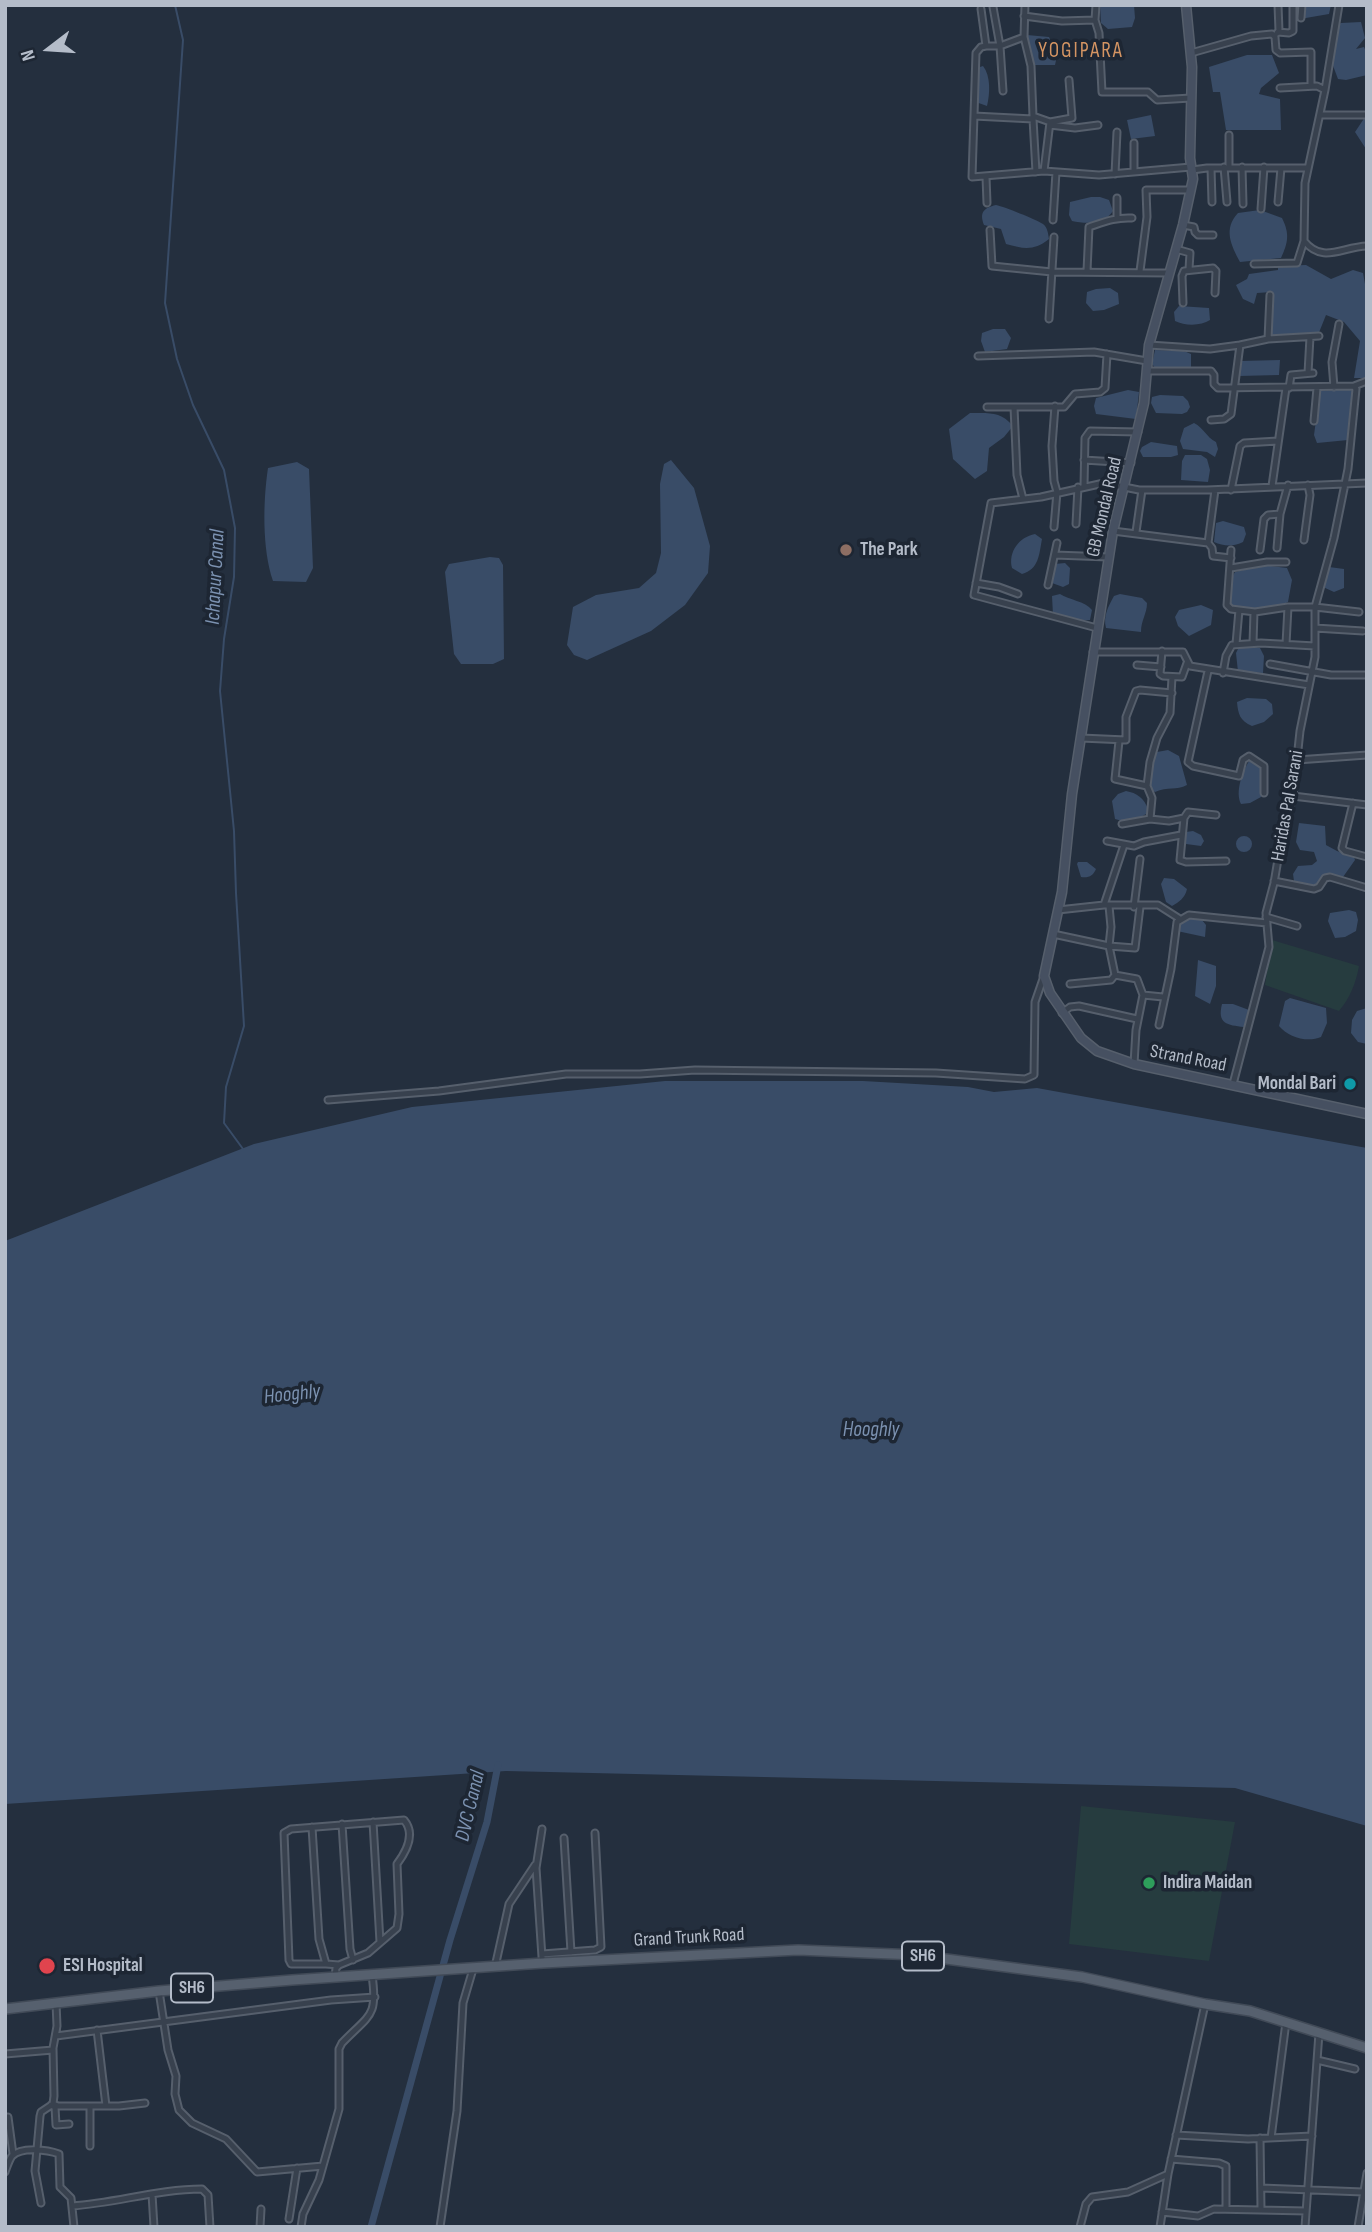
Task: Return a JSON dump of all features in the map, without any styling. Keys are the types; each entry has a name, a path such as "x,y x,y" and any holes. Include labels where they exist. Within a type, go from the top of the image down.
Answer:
{"main road":[{"name":"Grand Trunk Road","path":"5,2010 159,1991 495,1967 542,1959 796,1950 893,1953 1082,1977 1250,2011 1367,2048"}],"street":[{"path":"1024,5 1024,37 1031,66 1036,172"},
{"path":"1096,5 1102,92 1148,92 1157,100 1191,98"},
{"name":"GB Mondal Road","path":"1044,976 1062,892 1072,794 1108,557 1138,432 1148,371 1149,345 1191,191 1191,53 1186,5"},
{"path":"1278,5 1276,50 1279,53 1311,52 1311,86"},
{"path":"1191,53 1251,36 1292,33 1293,5"},
{"path":"1301,18 1302,5"},
{"path":"1254,264 1297,263 1304,241 1303,214 1308,168 1321,115 1339,5"},
{"path":"993,7 1000,47 1003,91"},
{"path":"981,9 986,46"},
{"path":"1024,16 1062,21 1095,20"},
{"path":"1024,37 1000,47 981,47 976,52 972,177 1044,171 1099,175 1211,167 1308,168"},
{"path":"1050,124 1072,118 1069,80"},
{"path":"1280,88 1311,86 1325,90"},
{"path":"1321,115 1367,115"},
{"path":"974,116 1033,118 1075,128 1098,125"},
{"path":"1044,171 1050,124"},
{"path":"1115,173 1117,132"},
{"path":"1227,202 1228,135"},
{"path":"1134,143 1134,172"},
{"path":"1211,167 1212,202"},
{"path":"1242,167 1243,204"},
{"path":"1261,209 1264,167"},
{"path":"1278,202 1281,167"},
{"path":"1054,220 1056,172"},
{"path":"986,177 987,203"},
{"path":"1140,271 1147,217 1146,190 1191,191"},
{"path":"1117,198 1117,217"},
{"path":"1087,271 1088,229 1091,225 1102,224 1117,217 1132,218"},
{"path":"1183,225 1194,227 1198,235 1213,235"},
{"path":"990,230 992,266 1052,272 1169,273"},
{"path":"1049,319 1054,237"},
{"path":"1304,241 1311,250 1321,254 1347,247 1367,246"},
{"path":"1176,249 1190,253 1189,269"},
{"path":"1183,303 1182,276 1184,271 1189,269 1213,268 1216,271 1215,293"},
{"path":"1268,339 1270,295"},
{"path":"1334,387 1332,362 1339,324"},
{"path":"1149,345 1210,349 1268,339 1319,336"},
{"path":"1272,485 1287,388 1291,375 1310,373 1310,337"},
{"path":"1211,420 1229,416 1240,345"},
{"path":"978,356 1094,352 1147,361"},
{"path":"987,407 1064,407 1075,394 1103,390 1108,354"},
{"path":"1148,371 1211,371 1216,387 1234,389 1317,388 1354,386 1367,382"},
{"name":"Haridas Pal Sarani","path":"1233,1084 1269,947 1267,920 1284,824 1293,796 1315,646 1315,607 1334,538 1344,485 1355,402 1354,386"},
{"path":"1314,421 1317,388"},
{"path":"1054,527 1058,492 1054,481 1052,446 1055,406"},
{"path":"1014,407 1017,475 1023,499"},
{"path":"1076,524 1085,438 1090,431 1138,432"},
{"path":"1231,490 1240,446 1244,443 1278,441"},
{"path":"1084,460 1131,463"},
{"path":"1097,628 975,597 991,503 1104,483 1142,490 1231,490 1272,485 1367,483"},
{"path":"1277,548 1280,514 1288,485"},
{"path":"1304,540 1310,495 1308,485"},
{"path":"1136,532 1142,490"},
{"path":"1208,543 1215,490"},
{"path":"1260,550 1266,516 1280,514"},
{"path":"1113,531 1208,543 1213,556 1231,558"},
{"path":"1048,585 1057,543"},
{"path":"1231,550 1227,605 1231,609 1254,612 1288,607 1315,607 1359,612"},
{"path":"1055,555 1108,557"},
{"path":"1231,568 1286,562"},
{"path":"976,583 992,585 1018,594"},
{"path":"1286,644 1288,607"},
{"path":"1236,644 1239,610"},
{"path":"1253,643 1254,612"},
{"path":"1315,628 1363,631"},
{"path":"1223,673 1230,648 1236,644 1315,646"},
{"path":"1161,650 1161,676 1182,677 1187,663"},
{"path":"1093,652 1183,652 1190,666 1208,671 1309,685"},
{"path":"1270,663 1331,675 1367,675"},
{"path":"1138,665 1161,667"},
{"path":"1208,671 1188,762 1193,766 1239,776 1243,760 1249,756 1264,766 1264,793"},
{"path":"1150,819 1153,798 1147,786 1150,762 1157,738 1167,723 1172,677"},
{"path":"1081,738 1126,740 1126,717 1136,691 1172,693"},
{"path":"1119,741 1115,779 1147,786"},
{"path":"1297,760 1367,755"},
{"path":"1293,796 1366,805 1367,799"},
{"path":"1353,803 1342,848 1367,856"},
{"path":"1216,815 1188,812 1181,835 1180,860 1226,861"},
{"path":"1122,824 1150,819 1169,821 1184,818"},
{"path":"1107,841 1137,846 1144,842 1181,835"},
{"path":"1115,975 1109,946 1111,927 1107,906 1124,845"},
{"path":"1052,934 1109,946 1135,948 1140,859"},
{"path":"1274,881 1314,889 1319,887 1325,878 1330,877 1367,888"},
{"path":"1058,910 1107,906 1163,906 1180,919"},
{"path":"1159,1025 1171,969 1177,922 1180,919 1189,915 1267,920 1297,926"},
{"path":"1070,984 1111,980 1115,975"},
{"path":"1115,975 1137,979 1143,995 1137,1019 1134,1065"},
{"path":"1044,976 1062,1013 1070,1007 1079,1006 1137,1019"},
{"path":"328,1100 439,1091 566,1074 640,1074 695,1070 936,1073 1025,1079 1034,1075 1035,1002 1044,976"},
{"path":"1143,995 1163,997"},
{"name":"Strand Road","path":"1062,1013 1081,1038 1097,1051 1134,1065 1367,1114"},
{"path":"404,1820 408,1826 406,1851 397,1864 399,1922 395,1932 368,1953 339,1965 291,1964 282,1838 286,1830 373,1822 404,1820"},
{"path":"373,1822 380,1942"},
{"path":"342,1824 353,1960"},
{"path":"312,1827 319,1938 326,1964"},
{"path":"541,1829 537,1863 542,1959 601,1947 595,1833"},
{"path":"564,1838 571,1952"},
{"path":"495,1967 509,1905 537,1863"},
{"path":"335,1978 339,1965"},
{"path":"440,2227 457,2111 463,2003 471,1969"},
{"path":"301,2227 303,2214 312,2199 323,2166 339,2109 340,2049 342,2043 373,2009 375,1975"},
{"path":"159,1991 176,2076 176,2102 185,2117 226,2139 257,2172 323,2166"},
{"path":"56,2036 331,2000 375,1997"},
{"path":"55,2003 52,2105 55,2107 56,2124 69,2124"},
{"path":"1160,2227 1171,2159 1205,2004"},
{"path":"1271,2138 1286,2022"},
{"path":"97,2030 106,2106"},
{"path":"1304,2227 1319,2033"},
{"path":"5,2053 53,2050"},
{"path":"1317,2060 1355,2069"},
{"path":"41,2203 35,2171 41,2112 52,2105 106,2106 145,2103"},
{"path":"90,2106 90,2146"},
{"path":"5,2172 13,2154 8,2117"},
{"path":"1176,2135 1260,2138 1312,2136"},
{"path":"1260,2138 1261,2209"},
{"path":"13,2154 37,2150 58,2154 60,2187 70,2195 74,2227"},
{"path":"1171,2159 1226,2166 1226,2209"},
{"path":"289,2219 297,2168"},
{"path":"1359,2227 1367,2173"},
{"path":"1080,2227 1086,2204 1092,2197 1128,2192 1168,2174"},
{"path":"1262,2188 1363,2192"},
{"path":"72,2206 107,2204 152,2194 205,2190 208,2195 209,2227"},
{"path":"152,2194 155,2227"},
{"path":"260,2227 261,2209"},
{"path":"1162,2212 1198,2216 1210,2210 1226,2209 1306,2211"}],"green space":[{"path":"1272,940 1359,966 1352,990 1339,1011 1265,985"},
{"name":"Indira Maidan","path":"1081,1806 1235,1822 1209,1961 1069,1944"}],"water":[{"path":"1100,5 1134,5 1135,18 1132,27 1108,29 1101,23"},
{"path":"1300,5 1331,5 1329,14 1300,19"},
{"path":"1361,22 1365,38 1356,49 1364,47 1367,54 1367,75 1338,79 1332,63 1334,27 1341,23"},
{"path":"1027,35 1049,37 1057,56 1055,65 1033,65"},
{"path":"1247,55 1272,55 1279,73 1261,88 1259,94 1280,99 1281,130 1226,130 1220,92 1213,92 1209,67"},
{"path":"983,66 989,85 987,106 973,101 974,69"},
{"path":"1151,115 1155,136 1131,139 1127,120"},
{"path":"1365,117 1367,118 1367,155 1355,132"},
{"path":"1091,197 1109,200 1113,211 1100,221 1072,221 1069,215 1070,202"},
{"path":"996,205 1043,224 1049,239 1029,248 1006,244 1001,229 984,225 984,211"},
{"path":"1260,210 1282,218 1287,243 1281,258 1240,262 1230,237 1233,219 1238,213"},
{"path":"1306,265 1331,279 1353,270 1363,273 1367,295 1367,378 1354,378 1360,341 1344,322 1326,315 1318,335 1270,336 1272,292 1257,293 1254,304 1243,299 1236,285 1247,279 1249,274 1278,270 1278,266"},
{"path":"1110,288 1118,293 1119,304 1093,311 1086,303 1087,292"},
{"path":"1179,306 1209,308 1210,320 1193,325 1175,321 1174,312"},
{"path":"1005,329 1011,338 1007,349 985,352 981,341 982,333"},
{"path":"1155,350 1184,351 1191,354 1191,368 1156,369 1152,364"},
{"path":"1280,360 1279,375 1239,376 1240,361"},
{"path":"1128,390 1139,392 1136,419 1096,414 1096,398"},
{"path":"1320,391 1353,391 1348,440 1317,443 1314,435"},
{"path":"1183,396 1190,407 1182,414 1156,413 1151,403 1152,397"},
{"path":"970,413 999,415 1013,426 989,448 987,471 975,479 953,459 949,429"},
{"path":"1194,423 1216,442 1218,449 1215,457 1207,452 1183,449 1180,441 1184,428"},
{"path":"1151,442 1177,446 1178,455 1143,457 1140,451 1142,447"},
{"path":"1185,455 1201,455 1207,459 1210,470 1208,482 1181,480"},
{"path":"671,460 694,488 710,546 708,573 685,605 651,631 587,660 574,655 567,645 573,607 596,595 639,588 656,573 661,553 660,484 664,464"},
{"path":"297,462 309,469 313,568 306,582 273,581 264,525 268,468"},
{"path":"1223,521 1244,527 1246,534 1243,542 1228,545 1214,542 1216,523"},
{"path":"1035,534 1042,539 1039,556 1032,569 1022,574 1012,568 1013,551 1024,538"},
{"path":"499,558 503,565 504,659 493,664 461,664 454,654 445,572 449,564"},
{"path":"1065,563 1070,568 1069,584 1063,587 1052,583 1055,564"},
{"path":"1263,565 1287,568 1292,580 1288,602 1267,608 1230,606 1232,577 1235,572"},
{"path":"1329,567 1344,569 1344,588 1334,592 1323,587"},
{"path":"1060,594 1089,607 1092,610 1090,620 1077,621 1053,615 1052,596"},
{"path":"1120,594 1142,598 1147,603 1141,632 1106,628 1108,608 1114,596"},
{"path":"1201,605 1213,610 1211,625 1189,636 1178,626 1175,617 1179,610"},
{"path":"1239,647 1260,648 1264,656 1263,673 1238,672 1236,653"},
{"path":"1247,698 1266,699 1272,704 1273,714 1264,722 1252,726 1248,724 1240,717 1237,702"},
{"path":"1168,750 1179,756 1187,785 1155,792 1150,789 1152,763 1157,752"},
{"path":"1249,761 1255,761 1261,769 1261,797 1241,804 1240,782"},
{"path":"1126,791 1142,799 1148,809 1146,814 1131,820 1115,819 1112,801 1118,794"},
{"path":"1299,823 1325,826 1326,845 1354,857 1355,860 1343,877 1324,874 1316,887 1294,881 1293,874 1298,866 1312,865 1317,861 1314,852 1300,850 1296,842"},
{"path":"1193,831 1201,835 1204,841 1201,846 1186,844 1183,838 1186,832"},
{"path":"1241,836 1247,836 1252,844 1250,850 1241,852 1236,847 1236,841"},
{"path":"1078,862 1087,862 1096,869 1094,873 1081,877"},
{"path":"1164,878 1174,879 1187,889 1185,895 1172,906 1166,902 1161,884"},
{"path":"1349,910 1356,912 1356,931 1345,937 1335,938 1328,921 1330,913"},
{"path":"1194,917 1206,925 1205,937 1177,931 1178,924 1186,918"},
{"path":"1198,960 1216,966 1216,986 1210,1004 1195,996"},
{"path":"1290,998 1326,1008 1327,1023 1321,1037 1298,1038 1279,1026 1285,1001"},
{"path":"1222,1004 1233,1004 1249,1010 1244,1027 1222,1020"},
{"path":"1367,1008 1367,1044 1358,1042 1351,1033 1352,1020 1357,1011"},
{"name":"Hooghly","path":"665,1081 863,1081 968,1087 994,1092 1037,1088 1367,1148 1367,1826 1235,1788 506,1771 5,1804 5,1241 254,1144 412,1107"}],"waterway":[{"name":"Ichapur Canal","path":"175,5 183,40 165,303 177,359 193,405 224,470 235,528 234,577 224,639 220,691 234,831 244,1026 226,1087 224,1123 243,1149"},
{"name":"DVC Canal","path":"371,2227 450,1940 487,1822 498,1765"}],"place":[{"name":"The Park","path":"846,550"},
{"name":"Mondal Bari","path":"1350,1084"},
{"name":"Indira Maidan","path":"1149,1883"},
{"name":"ESI Hospital","path":"47,1966"}],"district":[{"name":"YOGIPARA","path":"1081,52"}]}
